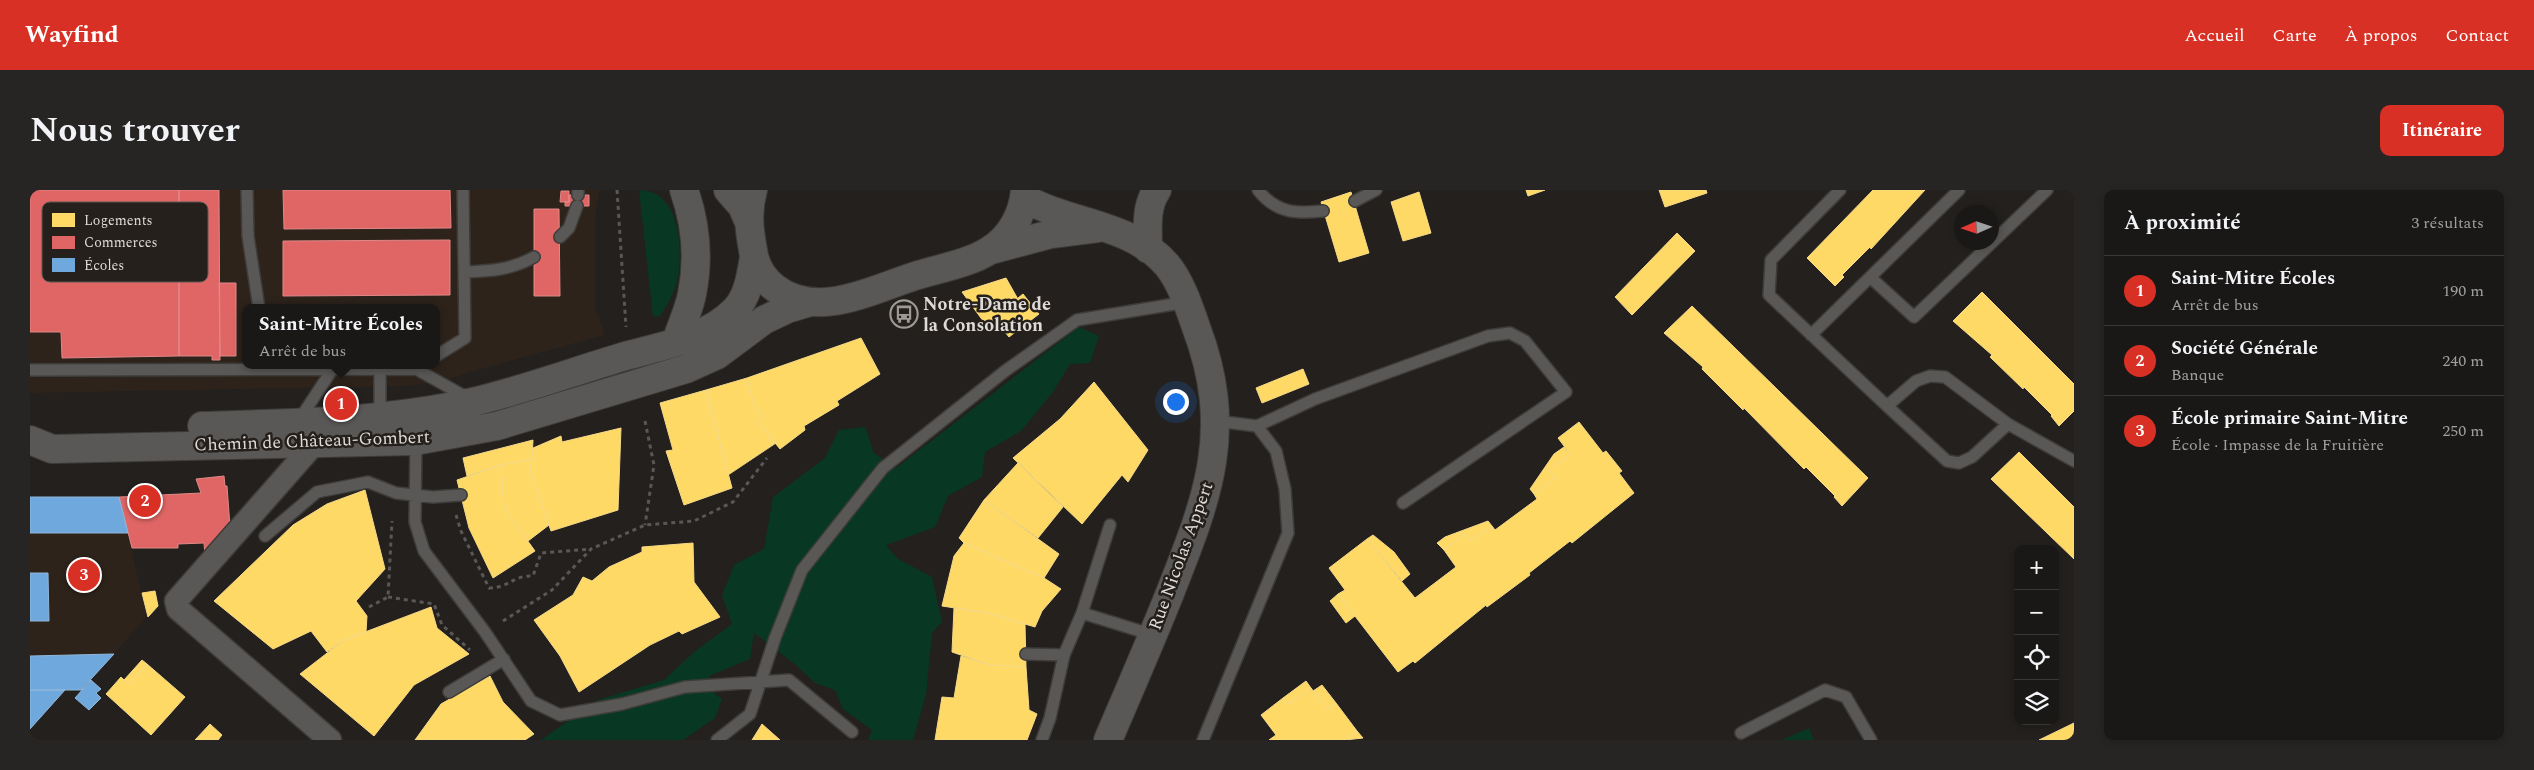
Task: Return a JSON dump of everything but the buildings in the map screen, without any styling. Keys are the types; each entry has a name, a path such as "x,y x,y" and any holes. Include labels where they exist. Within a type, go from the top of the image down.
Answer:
{"street":[{"path":"676,342 692,295 695,272 694,227 684,190"},
{"path":"728,190 742,206 748,220 754,257 767,281 788,296 807,303"},
{"path":"748,220 753,190"},
{"path":"1148,249 1150,199 1156,190"},
{"path":"990,251 1009,234 1020,214 1025,194"},
{"name":"Rue Nicolas Appert","path":"1025,194 1106,228 1148,249 1167,266 1187,302 1203,344 1211,377 1216,420 1212,466 1206,500 1153,635 1108,740"},
{"path":"990,251 1052,234 1106,228"},
{"name":"Chemin de Château-Gombert","path":"291,433 316,442 415,440 497,426 686,369 717,355 764,320 787,309 807,303 848,298 990,251"},
{"name":"Chemin de Château-Gombert","path":"30,440 52,449 291,433 333,420 381,417 473,402 676,342 722,322 737,308 745,295 754,257"},
{"path":"330,740 178,609 176,601 316,442 333,420"}],"lane":[{"path":"247,190 248,236 259,304"},
{"path":"440,354 465,338 463,190"},
{"path":"1258,190 1267,201 1296,214 1323,211"},
{"path":"1355,201 1376,190"},
{"path":"1840,190 1771,260 1768,295 1947,462 1959,463 1972,457 2008,424"},
{"path":"1811,334 1959,190"},
{"path":"1870,277 1914,317 2047,190"},
{"path":"560,237 569,228 578,197"},
{"path":"464,272 499,271 518,266 534,257"},
{"path":"717,740 750,714 775,638 802,570 882,468 1005,372 1077,320 1187,302"},
{"path":"1216,420 1257,426 1314,399 1488,336 1510,333 1525,341 1566,392 1403,503"},
{"path":"30,370 242,368"},
{"path":"296,369 380,369 381,417 363,441"},
{"path":"422,369 473,402"},
{"path":"291,433 332,370"},
{"path":"1887,406 1916,381 1930,376 1945,377 2008,424 2074,461"},
{"path":"432,409 415,440 415,515 424,551 486,632 531,701 560,714 622,704 685,687 789,680 852,732"},
{"path":"1203,740 1288,534 1285,489 1276,451 1257,426"},
{"path":"265,536 317,492 368,482 396,493 433,497 461,495"},
{"path":"1042,740 1050,718 1064,654 1082,612 1110,526"},
{"path":"1082,612 1153,635"},
{"path":"1026,654 1064,654"},
{"path":"449,692 504,660"},
{"path":"1741,733 1825,690 1846,697 1871,740"}],"path":[{"path":"616,190 626,332"},
{"path":"645,421 654,465 645,525"},
{"path":"388,596 392,516 456,514 461,531 490,588 501,588 521,575 533,576 542,553 591,549 645,525 694,521 733,502 767,458"},
{"path":"486,632 552,590 591,549"},
{"path":"369,608 388,596 434,604 442,624 470,650"}],"shaded area":[{"path":"30,190 600,190 595,216 595,308 605,335 443,381 408,386 30,393"},
{"path":"30,497 119,497 147,617 81,690 65,690 30,729"}],"green space":[{"path":"639,190 653,193 663,199 671,210 679,236 679,265 675,288 660,316 653,317"},
{"path":"1079,327 1099,336 1090,363 1070,364 1053,392 1021,431 985,452 982,477 948,496 935,527 886,545 898,559 932,577 942,622 932,633 926,694 913,740 868,740 872,730 843,709 835,690 815,683 796,665 754,633 750,659 709,676 715,694 722,699 715,718 683,740 541,740 598,700 664,680 694,652 732,624 722,595 734,565 764,549 773,497 825,458 839,430 865,427 874,453 896,468"},
{"path":"1809,728 1814,740 1782,740"}],"place":[{"name":"Notre-Dame de la Consolation","path":"904,314"},
{"name":"Saint-Mitre Écoles","path":"341,404"},
{"name":"Société Générale","path":"145,501"},
{"name":"École primaire Saint-Mitre","path":"84,575"}]}
